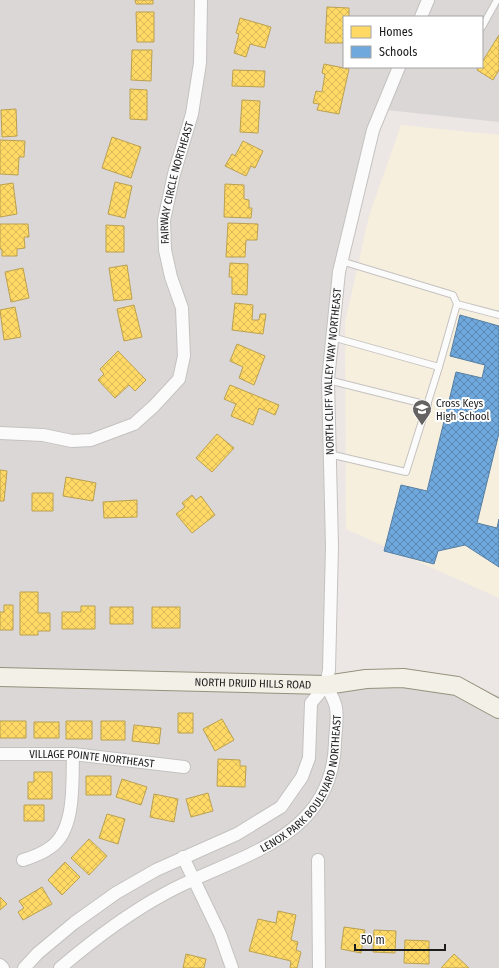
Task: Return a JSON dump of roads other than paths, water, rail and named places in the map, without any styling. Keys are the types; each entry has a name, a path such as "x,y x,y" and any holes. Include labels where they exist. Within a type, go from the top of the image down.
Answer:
{"main road":[{"name":"NORTH DRUID HILLS ROAD","path":"0,677 326,685 366,679 403,678 457,686 499,709"}],"street":[{"name":"FAIRWAY CIRCLE NORTHEAST","path":"0,433 43,435 72,441 91,440 134,424 154,406 179,379 184,356 182,308 171,277 165,250 164,220 174,174 192,114 200,63 201,0"},
{"path":"421,16 428,0"},
{"name":"NORTH CLIFF VALLEY WAY NORTHEAST","path":"326,685 329,670 332,546 328,380 332,337 341,261 373,130 399,68"},
{"name":"LENOX PARK BOULEVARD NORTHEAST","path":"24,968 38,953 74,923 116,893 156,870 237,834 281,807 302,777 310,758 311,703 326,685 336,705 334,763 324,788 314,807 299,825 248,857 167,892 130,914 90,943 60,968"},
{"name":"VILLAGE POINTE NORTHEAST","path":"0,754 73,754 184,768"},
{"path":"23,860 52,846 64,832 69,817 73,754"},
{"path":"183,857 220,934 232,968"},
{"path":"318,860 319,968"},
{"path":"0,965 3,968"}],"lane":[{"path":"483,25 497,0"},
{"path":"330,454 406,472 428,405 457,304 453,295 341,261"},
{"path":"457,304 499,315"},
{"path":"332,337 439,367"},
{"path":"328,380 428,405"}],"place":[{"name":"Cross Keys High School","path":"422,426"}]}
